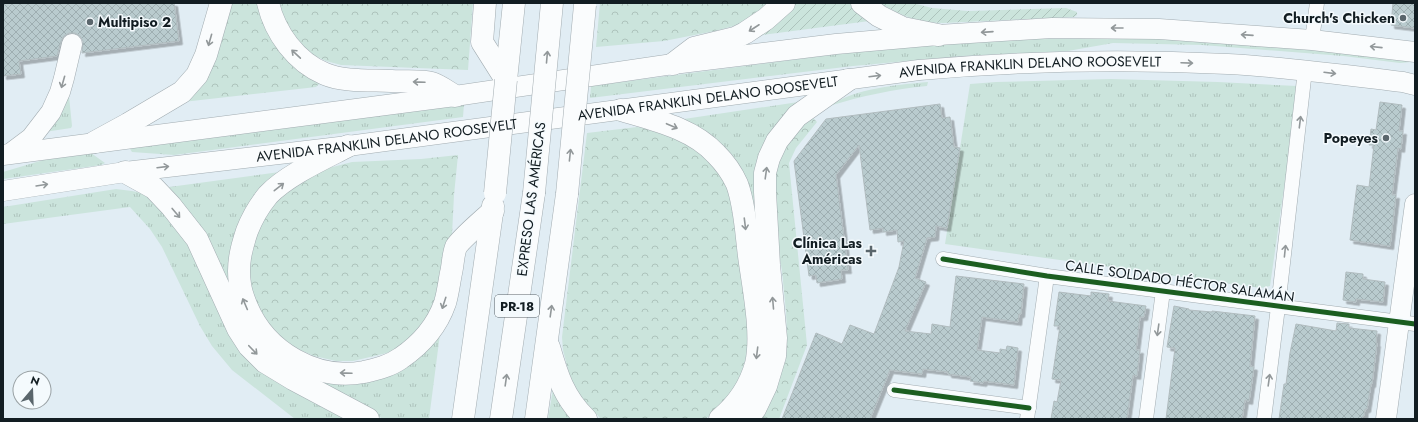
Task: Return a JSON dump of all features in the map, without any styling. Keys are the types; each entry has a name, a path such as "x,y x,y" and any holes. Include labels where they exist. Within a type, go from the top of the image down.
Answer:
{"highway":[{"path":"95,142 182,92 197,75 206,55 221,3"},
{"path":"268,3 276,26 289,47 299,57 325,74 353,80 431,83 455,96"},
{"name":"PR-18","path":"463,419 494,202 514,3"},
{"name":"EXPRESO LAS AMÉRICAS","path":"501,419 534,193 552,3"},
{"path":"674,64 694,48 735,38 745,33 766,19 784,3"},
{"path":"862,3 878,16 904,28 938,35"},
{"path":"536,419 567,194 585,4"},
{"path":"482,7 482,42 506,80"},
{"path":"747,419 755,409 766,386 775,356 776,338 769,265 765,192 765,173 769,158 776,141 797,116 848,80"},
{"path":"621,110 668,125 703,142 716,154 737,184 742,207 757,318 758,353 756,364 747,386 732,408 720,419"},
{"path":"348,146 292,177 269,194 253,218 241,251 239,264 240,285 242,296 252,318 272,345 297,361 333,373 354,374 388,366 418,346 435,324 445,303 456,246 494,202"},
{"path":"125,172 154,188 197,238 235,323 249,346 265,362 292,379 368,419"},
{"path":"547,338 563,389 576,408 586,419"}],"main road":[{"path":"6,155 95,142 455,96 674,64 836,44 938,35 1052,28 1159,28 1312,40 1415,52"},
{"path":"6,155 31,138 51,112 60,92 72,44"},
{"name":"AVENIDA FRANKLIN DELANO ROOSEVELT","path":"3,191 125,172 348,146 919,70 977,65 1146,61 1229,64 1306,70 1403,82 1415,85"},
{"path":"1386,419 1407,323 1415,204"}],"street":[{"path":"1312,40 1317,3"},
{"path":"1264,419 1306,70"},
{"name":"CALLE SOLDADO HÉCTOR SALAMÁN","path":"943,259 1047,276 1407,323"},
{"path":"894,390 1028,414 1047,276"},
{"path":"1146,419 1163,291"}],"green space":[{"path":"232,3 262,3 321,79 319,84 316,87 183,102"},
{"path":"278,3 473,3 468,70 341,65 326,61 311,54 293,36 283,18"},
{"path":"600,3 771,3 741,24 715,31 664,41 596,47"},
{"path":"791,3 851,3 877,20 755,36"},
{"path":"879,3 913,3 932,8 968,11 1066,8 1077,12 1077,15 1074,17 943,23 910,18"},
{"path":"1069,37 1202,39 1411,59 1411,62 1400,63 1343,56 1202,45 1113,43 1068,51 962,56 853,66 590,98 591,86 853,52 960,43"},
{"path":"1111,79 1297,86 1270,286 1261,288 945,244 970,84"},
{"path":"928,82 927,86 878,93 829,106 864,91 890,86"},
{"path":"68,86 71,128 38,133"},
{"path":"805,101 793,108 772,331 747,398 753,221 708,135 684,119"},
{"path":"464,104 463,117 174,155 132,152 130,149 132,147"},
{"path":"809,114 817,122 796,148 789,163 807,345 779,419 758,419 777,385 786,359 786,312 782,271 775,230 776,153"},
{"path":"637,127 664,130 695,145 724,180 731,199 749,325 747,354 739,382 726,404 705,419 601,419 573,389 563,350 562,337 587,133"},
{"path":"91,153 105,163 101,165 3,179 3,172 50,158"},
{"path":"458,155 452,235 430,322 409,343 387,353 353,361 336,361 314,356 291,346 272,329 254,299 245,256 267,202 313,172 352,162 421,159"},
{"path":"287,171 289,172 266,187 250,206 240,227 234,249 233,272 237,295 245,317 258,337 282,359 310,372 348,380 378,378 393,373 417,355 438,333 440,334 429,419 383,419 270,353 251,333 237,310 216,258 203,232 193,219 162,188"},
{"path":"116,189 146,194 353,419 295,419 232,370 212,346 200,326 162,247 150,229 130,207 3,224 3,207"},
{"path":"553,389 577,419 548,419"}],"building":[{"name":"Multipiso 2","path":"3,3 174,3 179,41 82,53 83,41 80,36 75,33 69,33 64,36 61,41 57,56 19,61 21,74 3,76"},
{"name":"Church's Chicken","path":"1393,3 1415,3 1415,28 1391,25"},
{"path":"1380,102 1402,105 1399,131 1403,131 1401,149 1398,148 1392,195 1396,195 1390,246 1350,240 1357,185 1369,187 1374,145 1369,145 1371,129 1376,130"},
{"name":"Clínica Las Américas","path":"940,104 942,118 950,117 954,147 960,148 947,228 936,226 935,237 927,238 915,278 926,282 905,331 931,334 932,324 950,327 956,276 1024,284 1021,314 1019,314 1018,322 982,317 977,350 1000,353 1000,349 1006,350 1007,346 1018,348 1014,385 984,381 983,383 970,381 971,377 948,374 948,372 923,369 922,374 890,370 870,419 782,419 816,333 842,344 850,325 874,334 899,267 904,241 898,242 897,230 883,232 883,228 870,230 859,145 836,175 848,270 841,270 842,279 817,283 816,275 809,276 794,161 826,119"},
{"path":"1346,272 1363,274 1363,279 1385,282 1383,302 1356,299 1356,302 1343,300"},
{"path":"1059,292 1091,296 1091,292 1109,294 1108,301 1146,306 1144,317 1140,317 1136,350 1140,350 1137,376 1133,375 1127,419 1051,419 1054,401 1057,402 1061,380 1052,379 1060,326 1054,326"},
{"path":"1174,306 1189,310 1255,316 1250,366 1254,367 1249,401 1245,400 1242,419 1166,419 1175,348 1167,347"},
{"path":"1337,323 1349,324 1349,328 1377,331 1372,384 1367,409 1365,409 1364,416 1362,419 1279,419 1284,384 1286,384 1296,324 1336,331"}],"cycle path":[{"path":"943,259 1047,276 1415,324"},
{"path":"894,390 1029,408"}],"place":[{"name":"Church's Chicken","path":"1403,18"},
{"name":"Multipiso 2","path":"90,22"},
{"name":"Popeyes","path":"1386,138"},
{"name":"Clínica Las Américas","path":"871,251"}]}
